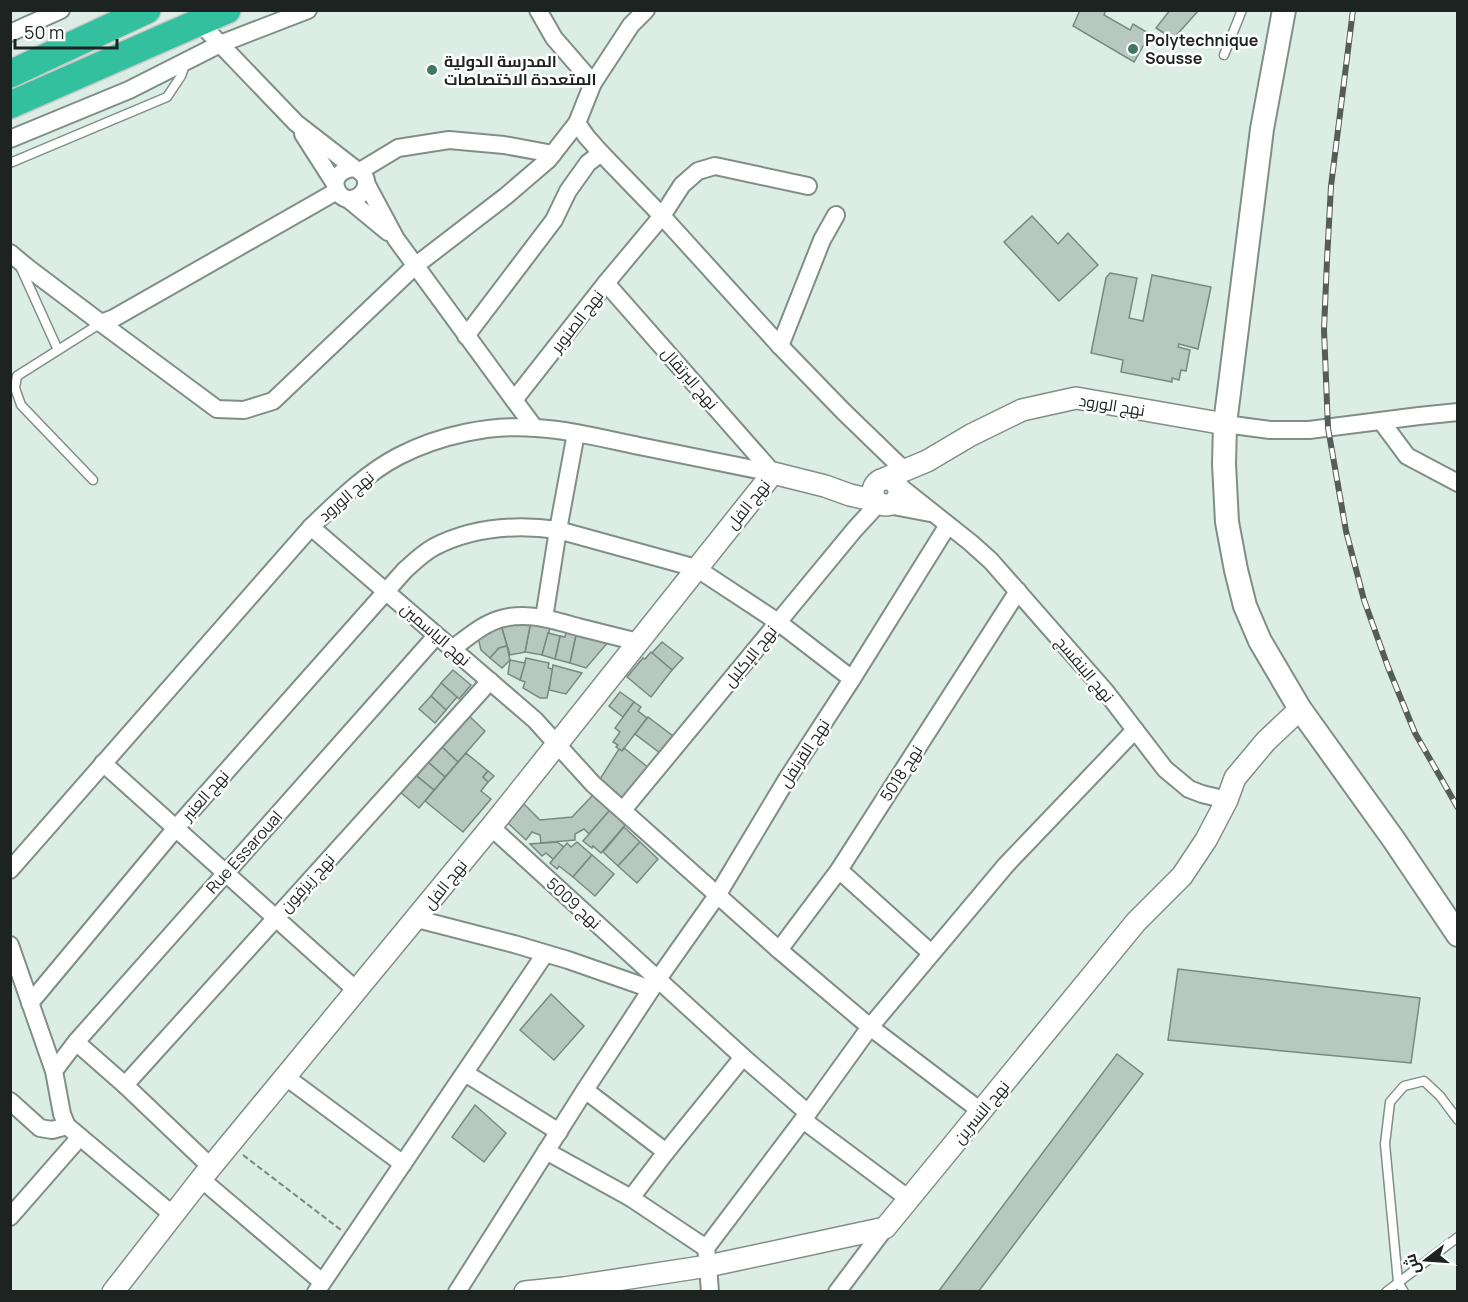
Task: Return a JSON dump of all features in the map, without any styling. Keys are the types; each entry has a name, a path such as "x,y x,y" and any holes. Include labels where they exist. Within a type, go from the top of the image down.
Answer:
{"highway":[{"path":"10,74 147,10"},
{"path":"10,105 227,10"}],"main road":[{"path":"1284,10 1263,129 1225,424 1224,464 1227,522 1236,570 1245,606 1260,641 1300,709 1394,840 1458,935"}],"street":[{"path":"10,33 61,10"},
{"path":"10,139 129,90 220,44 308,10"},
{"path":"537,10 554,38 593,83"},
{"path":"13,255 218,409 243,410 273,401 415,266 506,196 548,160 577,123 593,83 631,25 646,10"},
{"path":"200,23 296,123 360,174 396,238 415,266 534,427"},
{"path":"296,123 340,191 396,238"},
{"path":"577,123 601,153 843,411 890,490"},
{"path":"360,174 398,148 449,140 504,145 553,154"},
{"path":"466,336 554,220 568,191 588,164 601,153"},
{"name":"نهج الصنوبر","path":"514,400 662,216 682,185 698,171 715,166 808,186"},
{"path":"347,169 360,174 365,190 361,195 355,199 340,191 337,177 341,172 347,169"},
{"path":"101,323 114,318 340,191"},
{"path":"780,346 822,240 836,215"},
{"name":"نهج البرتقال","path":"606,283 773,473"},
{"name":"نهج الورود","path":"11,868 311,527 377,469 417,447 440,439 480,431 534,427 576,433 773,473 825,486 890,490 938,455 971,435 1023,410 1076,398 1225,424"},
{"path":"1225,424 1270,430 1309,430 1458,412"},
{"path":"1381,421 1407,456 1458,483"},
{"path":"543,618 576,433"},
{"name":"نهج الفل","path":"113,1292 229,1144 417,919 773,473"},
{"name":"نهج البنفسج","path":"890,490 934,514 991,561 1106,692 1165,769 1189,789 1227,800"},
{"name":"نهج الإكليل","path":"623,810 855,529 890,490"},
{"name":"نهج القرنفل","path":"457,1292 654,984 718,894 787,779 948,525"},
{"name":"نهج العنبر","path":"30,1003 176,828 405,570 434,547 493,529 534,526 558,530 696,568 778,622 852,679"},
{"name":"نهج الياسمين","path":"311,527 535,720 593,784 779,950 870,1027 982,1112"},
{"name":"نهج 5018","path":"779,950 839,870 1018,591"},
{"path":"452,649 492,622 520,616 543,618 638,642"},
{"name":"Rue Essaroual","path":"54,1071 76,1042 436,636"},
{"name":"نهج زيزفون","path":"125,1085 490,681"},
{"name":"نهج النسرين","path":"885,1228 1136,922 1182,876 1206,840 1227,800 1235,778 1266,741 1300,709"},
{"path":"710,1292 707,1257 751,1191 870,1027 1006,865 1135,730"},
{"path":"103,763 356,990"},
{"name":"نهج 5009","path":"491,827 654,984 743,1057 806,1117 909,1199"},
{"path":"839,870 931,953"},
{"path":"417,919 654,984"},
{"path":"10,945 54,1071 62,1114 67,1126 173,1215"},
{"path":"76,1042 125,1085 206,1173 319,1287 545,954"},
{"path":"631,1198 743,1057"},
{"path":"465,1073 559,1132"},
{"path":"286,1077 403,1164"},
{"path":"585,1090 666,1152"},
{"path":"10,1101 40,1128 52,1130 67,1126"},
{"path":"10,1217 80,1137"},
{"path":"546,1151 631,1198 707,1257"},
{"path":"525,1292 563,1290 707,1257 885,1228"},
{"path":"837,1292 885,1228"}],"lane":[{"path":"1224,55 1242,10"},
{"path":"10,163 167,97 182,76 186,61"},
{"path":"13,255 58,350"},
{"path":"93,480 21,405 15,388 17,376 101,323"},
{"path":"1404,1292 1398,1282 1385,1144 1390,1102 1404,1086 1424,1081 1440,1096 1458,1120"},
{"path":"1386,1292 1458,1237"}],"path":[{"path":"229,1144 352,1239"}],"building":[{"path":"1080,10 1106,10 1104,15 1130,30 1133,24 1150,34 1134,62 1073,26"},
{"path":"1170,10 1199,10 1173,39 1156,28"},
{"path":"1032,216 1058,244 1068,233 1098,265 1059,301 1004,242"},
{"path":"1110,273 1137,278 1129,318 1143,321 1152,275 1211,287 1198,349 1179,344 1178,347 1190,350 1186,371 1181,370 1179,380 1172,378 1172,382 1121,372 1123,360 1091,353 1106,278"},
{"path":"531,621 551,625 542,655 525,652"},
{"path":"531,621 525,652 510,655 501,625"},
{"path":"501,625 507,646 499,648 490,658 481,650 477,633"},
{"path":"567,628 577,631 570,663 555,659 560,636 565,637"},
{"path":"577,631 610,640 586,668 570,663"},
{"path":"548,633 560,636 555,659 542,655"},
{"path":"662,642 683,658 672,670 652,653"},
{"path":"507,646 510,660 502,668 490,658 499,648"},
{"path":"651,652 672,670 651,697 627,677"},
{"path":"526,658 549,663 548,668 553,669 547,698 540,698 523,688 525,682 520,680"},
{"path":"510,660 525,663 520,680 508,674"},
{"path":"553,665 582,673 566,694 549,690"},
{"path":"453,670 471,685 459,699 441,683"},
{"path":"441,683 457,697 446,710 431,696"},
{"path":"620,692 634,702 623,717 609,706"},
{"path":"431,696 446,710 435,723 419,709"},
{"path":"634,702 641,707 638,711 647,718 622,751 613,742 620,732 615,728"},
{"path":"468,715 485,731 458,762 441,746"},
{"path":"648,717 673,736 660,753 635,734"},
{"path":"441,746 458,762 445,777 428,762"},
{"path":"624,748 650,769 625,800 600,779 619,749 622,751"},
{"path":"466,753 488,771 483,777 488,782 481,791 491,799 463,832 425,801"},
{"path":"428,762 445,777 434,790 417,776"},
{"path":"488,771 494,776 488,782 483,777"},
{"path":"414,774 434,790 419,808 399,791"},
{"path":"593,795 610,810 589,834 584,829 575,834 575,840 541,843 540,835 532,832 526,840 508,823 524,804 540,820 572,817"},
{"path":"610,810 626,824 601,853 583,841"},
{"path":"624,827 640,842 618,866 603,852"},
{"path":"557,842 564,847 554,860 546,853 542,856 530,844"},
{"path":"577,842 592,855 573,877 559,866 557,869 550,863 567,843 571,847"},
{"path":"640,842 658,859 637,883 618,866"},
{"path":"592,855 614,874 595,896 573,877"},
{"path":"1178,969 1420,998 1411,1063 1168,1040"},
{"path":"551,994 584,1026 554,1060 520,1030"},
{"path":"1117,1054 1143,1074 978,1292 938,1292"},
{"path":"475,1105 506,1133 484,1162 452,1137"}],"railway":[{"path":"1353,10 1331,186 1324,330 1328,428 1346,531 1364,600 1415,733 1458,808"}],"place":[{"name":"Polytechnique Sousse","path":"1133,49"},
{"name":"المدرسة الدولية المتعددة الاختصاصات","path":"432,70"}]}
